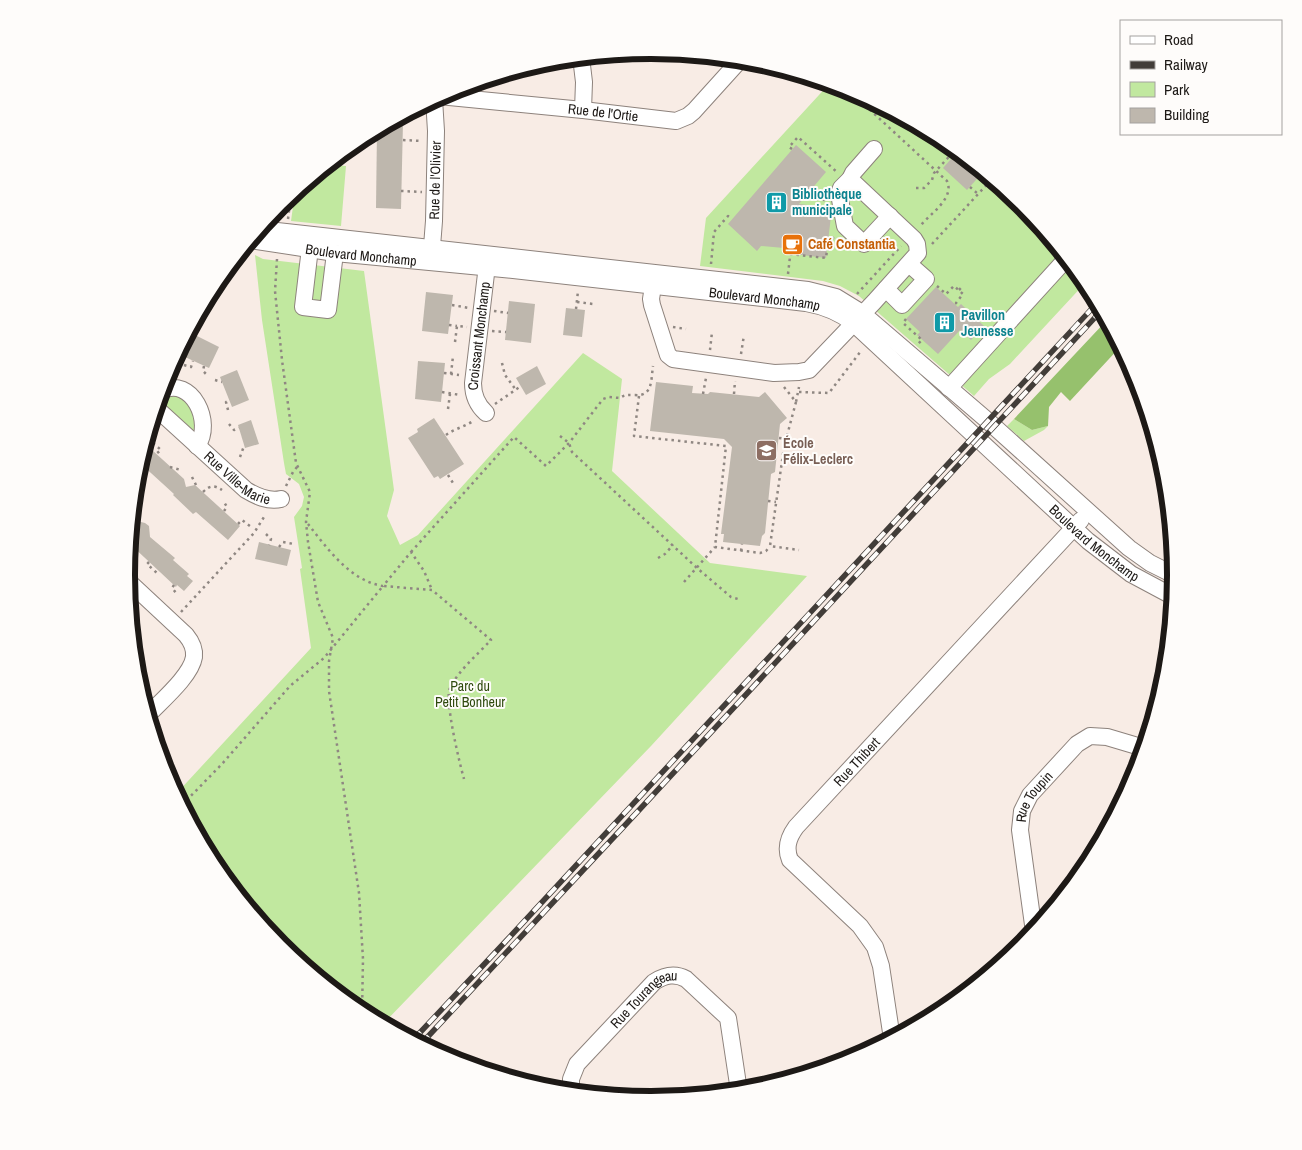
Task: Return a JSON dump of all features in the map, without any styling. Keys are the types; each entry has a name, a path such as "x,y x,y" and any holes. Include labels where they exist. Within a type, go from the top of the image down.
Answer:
{"street":[{"path":"582,63 584,82 583,110"},
{"name":"Rue de l'Ortie","path":"454,97 676,121 694,111 735,66"},
{"name":"Rue de l'Olivier","path":"431,255 434,221 436,131 434,107"},
{"path":"874,149 853,173 846,178 841,188 839,194 845,226 864,244 890,216"},
{"path":"653,286 652,305 668,354 673,359 774,373 792,373 808,370 886,290 918,253 918,244 890,216 846,178"},
{"name":"Boulevard Monchamp","path":"267,230 431,255 819,292 843,300 858,318 1074,528 1131,574 1166,594"},
{"name":"Boulevard Monchamp","path":"258,241 335,253 431,255"},
{"path":"310,248 303,306 328,310 335,253"},
{"name":"Boulevard Monchamp","path":"487,261 653,286 806,303 858,318 949,388 1134,552 1167,571"},
{"name":"Croissant Monchamp","path":"485,412 475,396 473,384 487,261"},
{"path":"949,388 1062,263"},
{"path":"886,290 902,305 926,279 909,264"},
{"name":"Rue Ville-Marie","path":"170,389 180,388 188,392 195,399 203,429 202,437 197,446"},
{"name":"Rue Ville-Marie","path":"161,413 246,490 260,497 281,499"},
{"name":"Rue Thibert","path":"891,1032 881,966 876,948 860,926 790,860 788,853 789,839 796,828 1088,512"},
{"path":"135,589 186,635 194,650 194,656 189,669 152,710"},
{"name":"Rue Toupin","path":"1033,922 1020,830 1022,811 1030,795 1077,744 1090,736 1107,736 1138,746"},
{"name":"Rue Tourangeau","path":"571,1085 571,1079 577,1064 654,982 673,975 686,979 728,1018 739,1083"}],"path":[{"path":"866,106 947,181 949,192 917,229"},
{"path":"792,149 789,146 798,137 846,178"},
{"path":"402,140 426,142"},
{"path":"916,188 924,188 932,180 936,170 945,164 951,155"},
{"path":"929,248 988,184"},
{"path":"970,187 978,195"},
{"path":"401,191 425,192"},
{"path":"803,198 834,201"},
{"path":"288,222 290,207"},
{"path":"710,269 714,232 728,216 732,219"},
{"path":"790,254 826,258 827,250 831,249 832,239 840,231"},
{"path":"856,296 906,240"},
{"path":"787,278 791,248"},
{"path":"277,257 275,291 282,360 297,467 310,492 306,522 308,542 318,602 332,635 329,661 329,691 359,893 363,959 362,1003"},
{"path":"936,285 946,294 954,286 964,294 956,303 959,306"},
{"path":"959,290 963,286"},
{"path":"576,309 578,291"},
{"path":"577,302 593,304"},
{"path":"977,319 986,308"},
{"path":"907,318 903,323 922,340 915,348"},
{"path":"449,325 478,329"},
{"path":"455,342 457,326"},
{"path":"709,354 712,332"},
{"path":"741,358 744,335"},
{"path":"799,392 829,393 862,350"},
{"path":"451,374 453,356"},
{"path":"184,365 191,367 193,361"},
{"path":"502,363 505,375 516,390"},
{"path":"204,366 203,371 206,374"},
{"path":"187,801 290,686 324,658 411,552 514,437 546,466 569,443 603,399 609,396 620,398 624,394 639,396 646,394 649,390 653,366"},
{"path":"703,394 706,372"},
{"path":"734,394 736,376"},
{"path":"215,380 222,382"},
{"path":"779,381 796,402"},
{"path":"715,547 760,553 766,551 770,546 787,439 800,383"},
{"path":"446,435 485,412 521,386"},
{"path":"448,409 450,394"},
{"path":"639,396 634,436 727,444 715,547 684,582"},
{"path":"228,410 226,402 230,400"},
{"path":"229,424 234,430 239,428"},
{"path":"560,436 569,443 572,452 697,568 730,597 738,599"},
{"path":"779,438 787,439"},
{"path":"153,442 161,450 156,454"},
{"path":"240,457 244,446"},
{"path":"170,467 181,470"},
{"path":"290,476 297,467"},
{"path":"448,475 453,483"},
{"path":"192,477 197,487"},
{"path":"203,492 208,486 222,490"},
{"path":"768,501 777,502"},
{"path":"224,502 227,507 224,511"},
{"path":"179,618 181,613 254,533 264,517"},
{"path":"238,524 242,520 250,526"},
{"path":"306,522 349,569 364,580 383,586 432,590"},
{"path":"266,534 271,539 269,544"},
{"path":"279,547 283,542 294,544"},
{"path":"741,550 742,544"},
{"path":"658,558 665,554 673,545"},
{"path":"770,546 799,550"},
{"path":"411,552 424,571 432,590 491,640 456,678 448,693 458,760 464,779"},
{"path":"149,562 147,564 157,573"},
{"path":"174,585 172,588 177,594"},
{"path":"332,635 335,638 340,638"},
{"path":"324,658 329,661"}],"green space":[{"path":"825,89 849,98 909,128 965,165 1016,210 1061,261 1080,288 1010,364 989,379 974,396 859,296 840,286 823,281 700,266 706,218"},
{"path":"337,165 346,166 341,226 291,221 293,203"},
{"name":"Parc du Petit Bonheur","path":"255,255 263,259 364,271 394,490 387,516 400,545 418,535 583,353 622,379 612,471 710,563 807,576 651,746 388,1019 337,985 286,940 263,915 222,862 204,833 181,788 311,648 294,517 302,506 304,497 299,484 286,474 262,320"},
{"path":"1102,325 1116,351 1070,401 1061,392 1049,407 1048,426 1032,430 1014,419"},
{"path":"166,397 182,397 193,410 195,431 163,405"},
{"path":"1014,419 1032,430 1048,426 1024,441 1007,426"}],"building":[{"path":"403,123 401,209 376,208 377,138"},
{"name":"Bibliothèque municipale","path":"796,145 826,172 799,204 832,208 826,258 794,254 795,249 761,246 757,251 728,224"},
{"path":"953,157 979,177 967,190 943,168"},
{"name":"Pavillon Jeunesse","path":"936,287 958,307 961,304 984,326 971,340 960,330 938,354 917,335 920,332 906,319"},
{"path":"426,292 453,295 448,334 422,331"},
{"path":"509,301 535,304 531,343 505,340"},
{"path":"566,308 585,310 582,337 563,335"},
{"path":"195,335 219,347 209,368 185,357"},
{"path":"418,361 445,363 441,402 415,399"},
{"path":"537,366 546,384 526,395 516,378"},
{"path":"237,370 249,400 232,407 220,377"},
{"path":"656,382 693,386 692,393 708,394 710,392 759,397 765,392 787,418 780,424 775,472 771,474 765,533 762,536 760,546 723,542 724,534 721,534 732,447 724,439 650,431"},
{"path":"434,418 464,464 440,479 438,476 434,478 408,438 418,432 417,429"},
{"path":"251,420 259,444 245,448 238,425"},
{"path":"152,450 184,479 186,487 195,485 240,526 228,540 196,512 193,514 146,469 150,453"},
{"path":"138,521 149,526 150,537 175,558 173,560 189,574 187,576 193,581 184,591 177,585 176,587 136,549"},
{"path":"259,542 291,550 287,566 255,559"}],"railway":[{"path":"418,1035 1092,308"},
{"path":"426,1039 1097,315"}],"place":[{"name":"Bibliothèque municipale","path":"776,202"},
{"name":"Café Constantia","path":"792,244"},
{"name":"Pavillon Jeunesse","path":"945,323"},
{"name":"École Félix-Leclerc","path":"767,451"}]}
